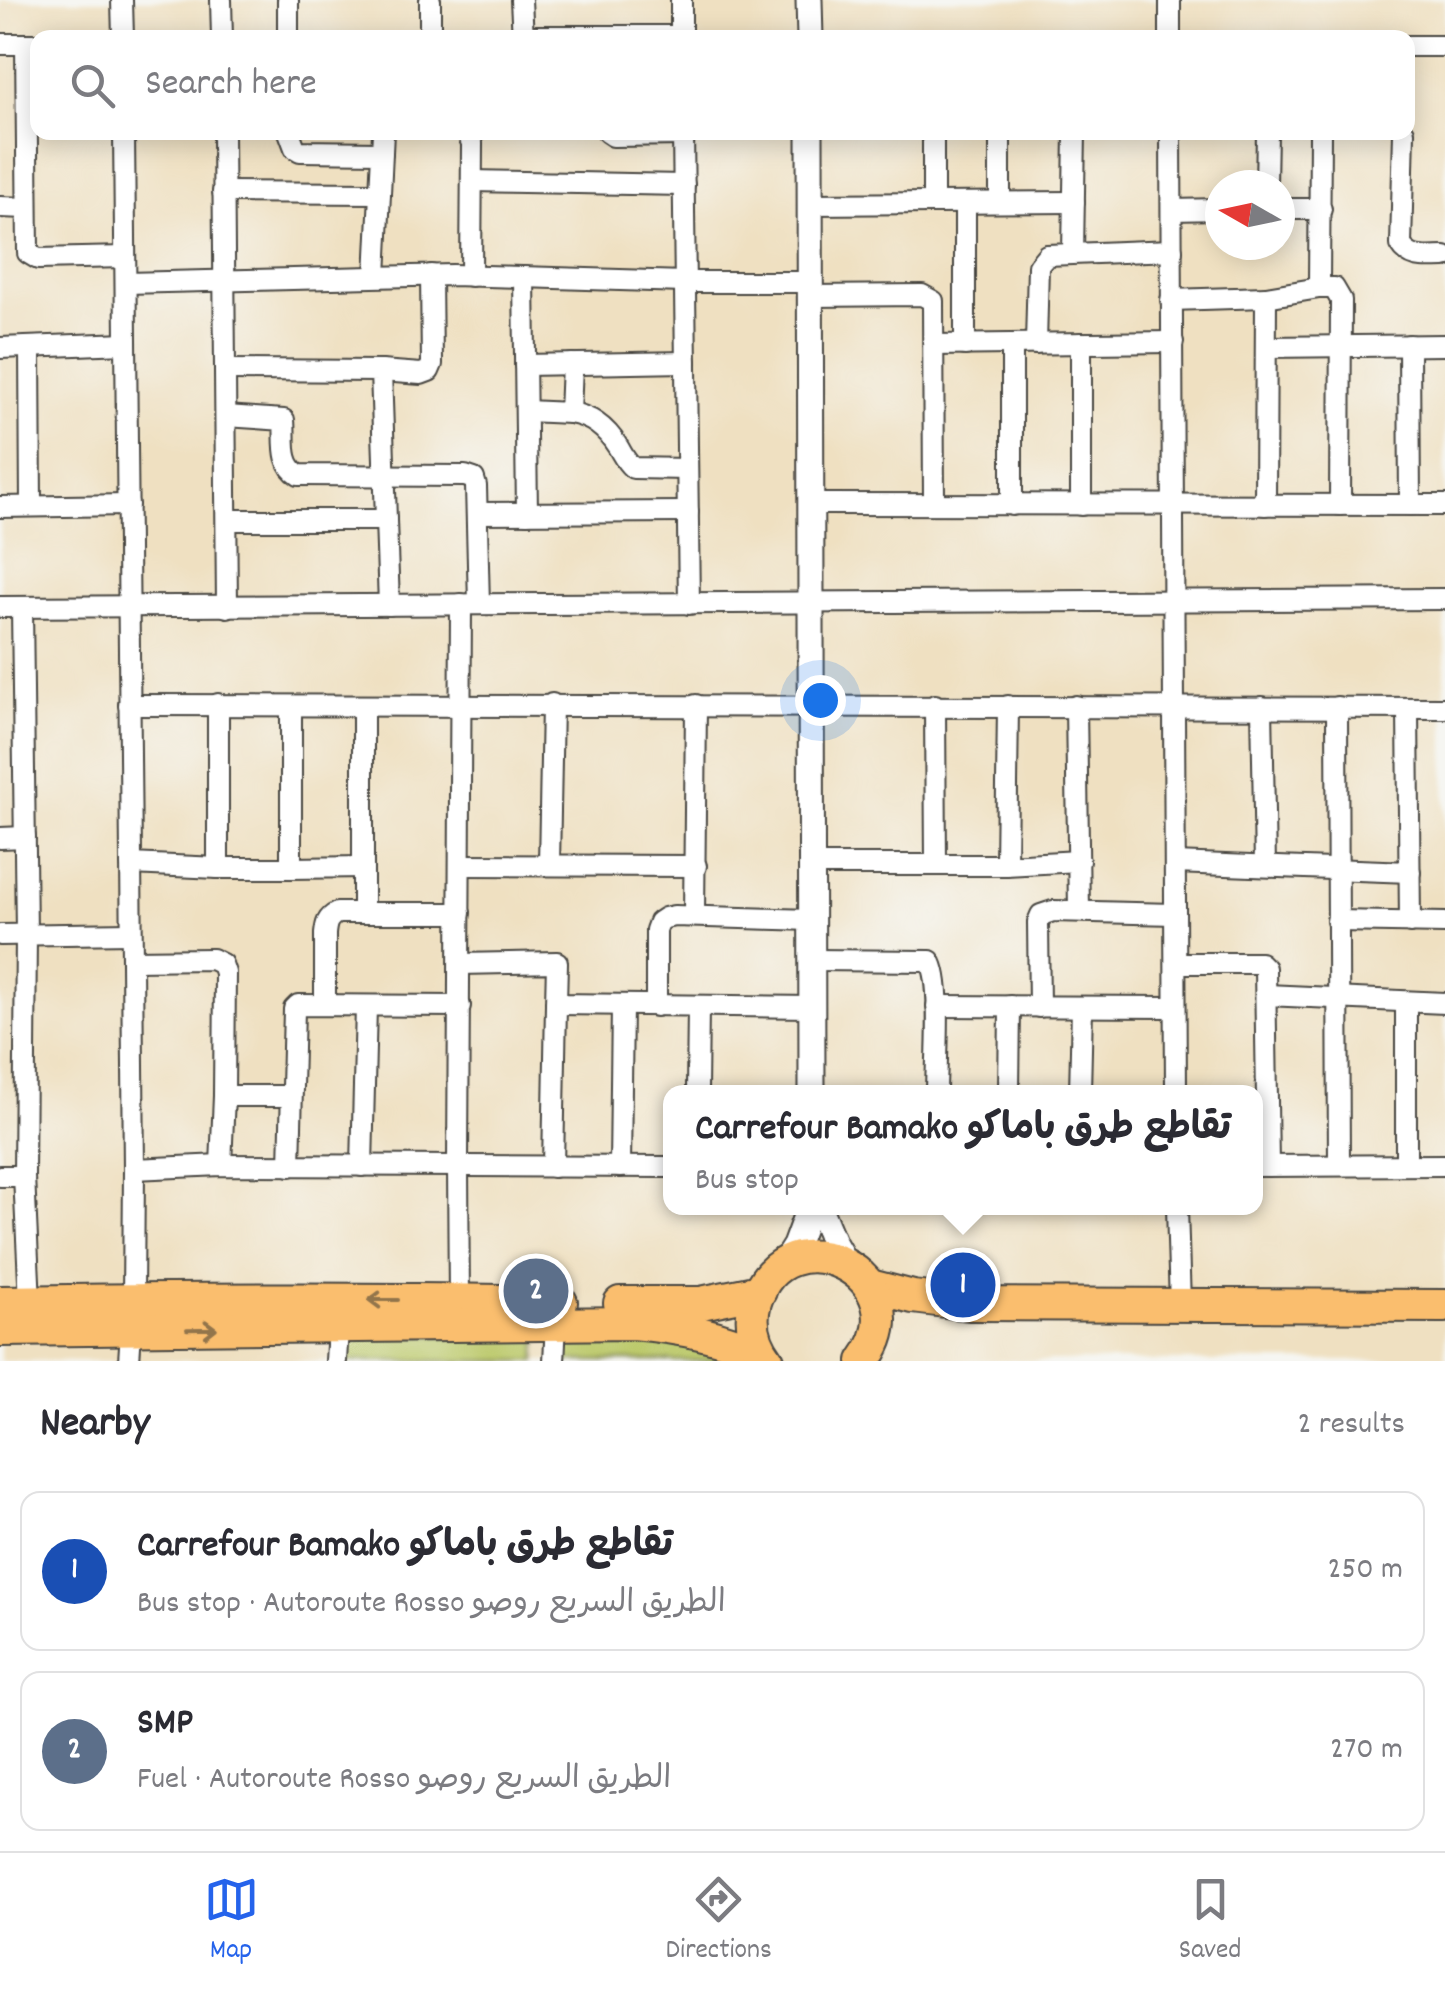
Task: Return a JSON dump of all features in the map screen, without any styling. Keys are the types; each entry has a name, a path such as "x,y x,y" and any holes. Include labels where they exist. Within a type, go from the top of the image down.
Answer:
{"highway":[{"path":"765,1358 755,1338 756,1300 770,1277 783,1266 809,1256 845,1263 870,1286 878,1310 871,1349"},
{"path":"870,1286 912,1297 969,1304 1445,1306"},
{"path":"15,1302 131,1330 459,1300 633,1304 702,1302 760,1292"},
{"path":"871,1349 934,1312 969,1304"},
{"path":"0,1330 131,1330 338,1345 556,1323 632,1324 678,1328 727,1340 765,1358"}],"street":[{"path":"122,0 123,30"},
{"path":"221,0 222,30"},
{"path":"288,0 288,30"},
{"path":"430,0 430,30"},
{"path":"521,0 523,30"},
{"path":"681,0 682,30"},
{"path":"810,0 810,30"},
{"path":"1170,0 1170,30"},
{"path":"0,44 30,44"},
{"path":"1415,46 1445,46"},
{"path":"30,126 28,253 38,259 126,256"},
{"path":"124,140 134,1168 131,1330"},
{"path":"223,140 227,607"},
{"path":"292,140 300,151 382,142 376,276"},
{"path":"471,140 471,276"},
{"path":"683,140 689,604"},
{"path":"810,140 812,1085"},
{"path":"933,140 933,203"},
{"path":"1000,140 1000,202"},
{"path":"1073,253 1075,140"},
{"path":"1171,140 1176,1085"},
{"path":"1266,170 1267,140"},
{"path":"1318,288 1320,140"},
{"path":"1404,140 1401,245 1414,257 1445,257"},
{"path":"472,181 684,185"},
{"path":"223,192 380,193"},
{"path":"965,202 965,344"},
{"path":"810,204 1074,202"},
{"path":"0,208 28,208"},
{"path":"1295,209 1321,208"},
{"path":"1172,210 1205,210"},
{"path":"1036,344 1038,266 1048,255 1172,250"},
{"path":"126,283 431,275 685,282 929,297 934,308 934,504"},
{"path":"225,370 421,374 429,371 431,275"},
{"path":"524,277 527,513"},
{"path":"1171,300 1266,298 1318,288 1339,292 1340,505"},
{"path":"1265,505 1266,298"},
{"path":"934,345 1172,342"},
{"path":"0,348 126,343"},
{"path":"1081,343 1082,505"},
{"path":"1012,344 1012,504"},
{"path":"1408,345 1410,505"},
{"path":"1267,347 1445,345"},
{"path":"30,348 31,506"},
{"path":"525,365 686,362"},
{"path":"570,413 572,364"},
{"path":"381,371 389,605"},
{"path":"526,411 588,418 603,428 633,468 687,469"},
{"path":"226,416 284,420 288,468 294,473 470,476 476,486 461,704 459,1300"},
{"path":"810,504 1445,505"},
{"path":"0,507 128,505"},
{"path":"477,514 688,512"},
{"path":"227,520 386,520"},
{"path":"0,608 1445,599"},
{"path":"15,1302 24,1176 22,607"},
{"path":"0,702 23,701"},
{"path":"130,704 1445,708"},
{"path":"218,704 218,868"},
{"path":"549,865 552,704"},
{"path":"694,916 696,705"},
{"path":"290,868 291,706"},
{"path":"363,706 363,913"},
{"path":"935,706 936,864"},
{"path":"1006,864 1008,706"},
{"path":"1076,706 1080,911"},
{"path":"1262,707 1265,866"},
{"path":"1338,708 1339,1165"},
{"path":"1408,708 1410,922"},
{"path":"0,838 25,837"},
{"path":"812,865 1079,862"},
{"path":"131,864 363,868"},
{"path":"1175,864 1410,872"},
{"path":"460,865 696,866"},
{"path":"325,1005 326,923 330,916 460,913"},
{"path":"1039,1007 1041,914 1175,914"},
{"path":"656,1006 656,930 658,922 665,918 812,920"},
{"path":"1338,921 1445,923"},
{"path":"0,934 132,934"},
{"path":"132,960 212,960 222,964 225,973 221,1165"},
{"path":"812,960 930,961 935,968 937,1006 936,1085"},
{"path":"460,964 557,962 552,1167"},
{"path":"1176,963 1260,963 1265,968 1263,1124"},
{"path":"1266,996 1445,1003"},
{"path":"1406,1002 1406,1165"},
{"path":"556,1004 812,1006"},
{"path":"290,1166 294,1009 298,1005 460,1006"},
{"path":"620,1167 622,1005"},
{"path":"362,1166 366,1006"},
{"path":"697,1085 698,1006"},
{"path":"937,1006 1175,1007"},
{"path":"1009,1085 1010,1006"},
{"path":"1080,1085 1082,1007"},
{"path":"224,1096 290,1096"},
{"path":"0,1131 23,1131"},
{"path":"1263,1166 1445,1165"},
{"path":"134,1168 663,1167"},
{"path":"0,1176 24,1176"},
{"path":"783,1266 807,1215"},
{"path":"822,1215 845,1263"},
{"path":"1177,1215 1180,1305"},
{"path":"554,1361 556,1323"}],"green space":[{"path":"554,1331 699,1341 758,1361 553,1361"},
{"path":"538,1334 536,1361 345,1361 346,1337"}],"place":[{"name":"Carrefour Bamako تقاطع طرق باماكو","path":"963,1285"},
{"name":"SMP","path":"536,1291"}]}
